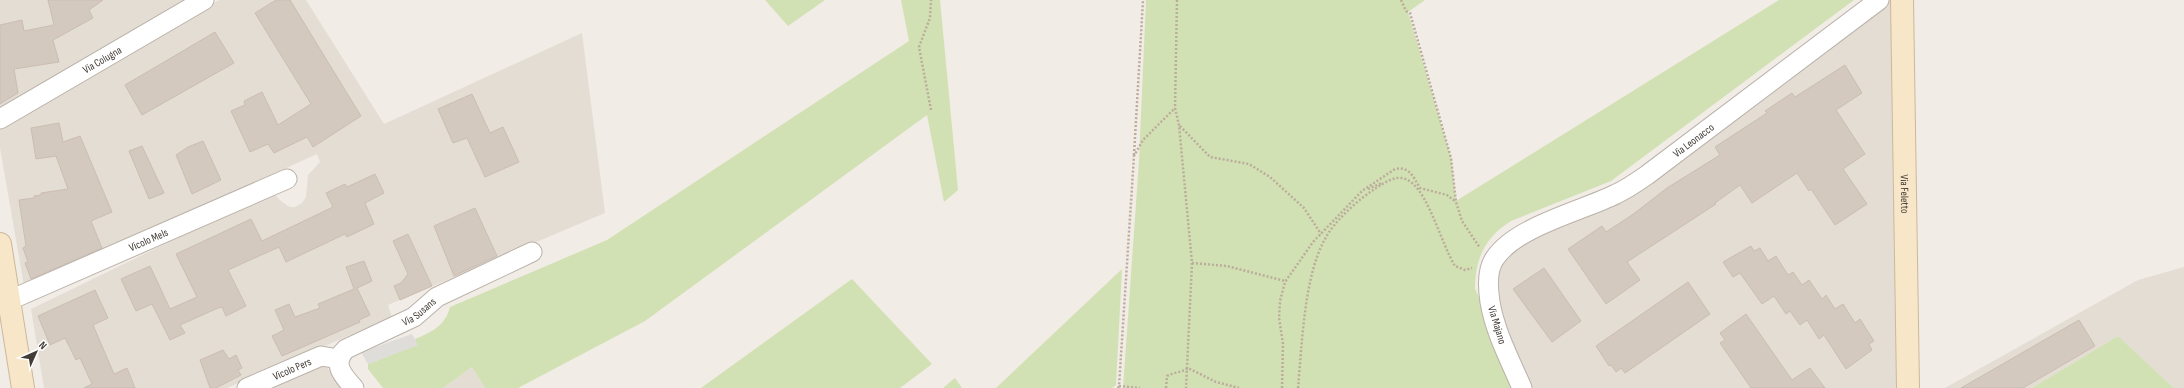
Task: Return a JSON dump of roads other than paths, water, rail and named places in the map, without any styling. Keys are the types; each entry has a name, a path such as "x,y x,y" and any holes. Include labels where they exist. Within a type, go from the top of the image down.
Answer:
{"street":[{"name":"Via Colugna","path":"0,119 204,0"},
{"name":"Via Leonacco","path":"1488,254 1503,248 1518,237 1616,194 1647,175 1879,0"},
{"name":"Via Feletto","path":"1902,0 1908,388"},
{"name":"Vicolo Mels","path":"10,300 287,179"},
{"path":"0,244 23,388"},
{"name":"Via Susans","path":"339,359 346,349 414,317 437,297 532,252"},
{"name":"Via Majano","path":"1488,254 1490,271 1490,302 1498,330 1522,388"},
{"name":"Vicolo Pers","path":"247,388 321,356 339,359"},
{"path":"339,359 338,366 341,373 354,388"}]}
